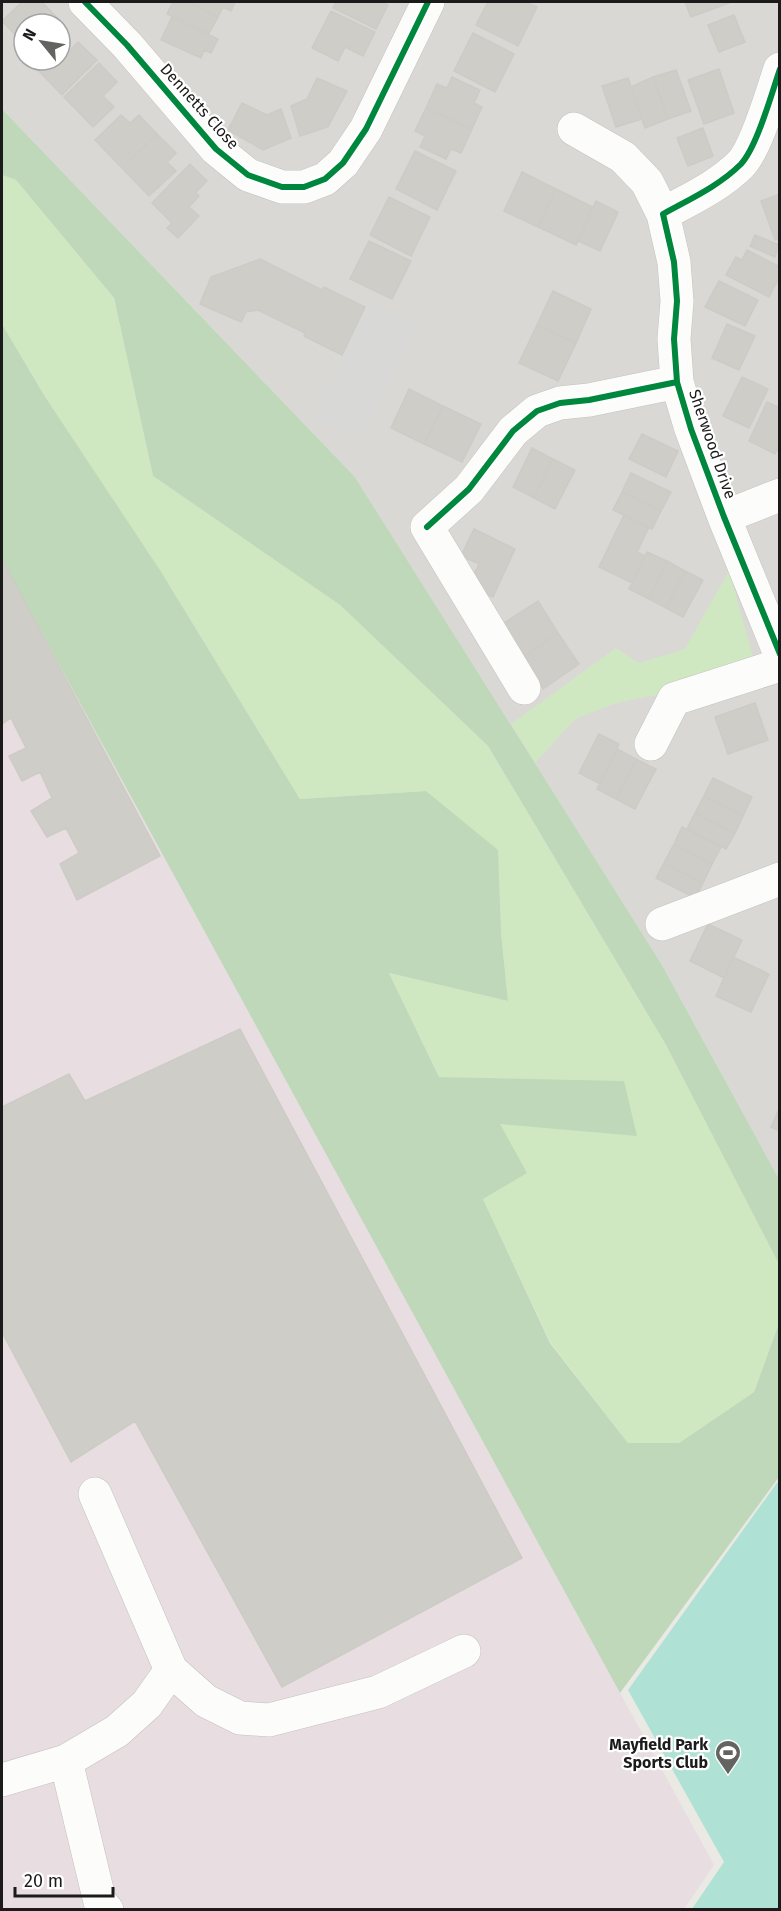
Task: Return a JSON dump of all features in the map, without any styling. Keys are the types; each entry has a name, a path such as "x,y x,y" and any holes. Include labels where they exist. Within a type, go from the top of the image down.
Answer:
{"street":[{"name":"Dennetts Close","path":"85,2 127,45 216,149 248,175 282,186 304,187 325,179 344,163 366,129 429,2"},
{"path":"663,214 711,188 743,162 758,133 780,69"},
{"name":"Sherwood Drive","path":"574,129 623,157 647,182 663,214 674,262 677,301 674,339 677,382 691,429 724,517 780,654"},
{"path":"524,688 427,527 469,489 513,431 537,411 560,403 589,400 677,382"},
{"path":"724,517 780,495"},
{"path":"651,744 674,699 780,665"},
{"path":"662,924 780,879"},
{"path":"95,1494 171,1670 206,1701 240,1718 269,1720 378,1692 464,1651"},
{"path":"2,1780 66,1761 117,1731 147,1704 171,1670"},
{"path":"66,1761 100,1902 107,1910"}],"shaded area":[{"path":"2,2 779,2 779,1179 662,965 355,477 2,109"},
{"path":"369,302 418,327 361,442 312,418"},
{"path":"2,560 714,1865 684,1909 2,1909"},
{"name":"Mayfield Park Sports Club","path":"779,1480 779,1909 692,1909 724,1862 628,1690"}],"green space":[{"path":"2,109 355,477 662,965 779,1179 779,1264 666,1045 488,746 340,605 153,476 114,298 16,180 2,175"},
{"path":"2,175 16,180 114,298 153,476 340,605 488,746 666,1045 780,1264 779,1323 754,1392 679,1443 628,1443 550,1342 483,1199 500,1123 624,1082 439,1077 389,973 508,1001 501,932 426,791 300,799 160,570 44,395 2,324"},
{"path":"2,324 44,395 160,570 300,799 426,791 498,850 501,932 508,1001 389,973 439,1077 624,1081 637,1136 500,1124 527,1173 483,1199 550,1343 628,1443 679,1443 754,1392 779,1323 779,1477 620,1693 2,560"},
{"path":"729,571 755,664 666,695 649,696 613,704 575,719 535,763 511,724 616,648 639,663 685,649"}],"building":[{"path":"22,2 42,2 52,12 12,12 12,31 2,21"},
{"path":"173,2 188,2 218,17 208,35 167,14"},
{"path":"188,2 235,2 231,11 223,7 218,17"},
{"path":"336,2 380,2 388,5 376,29 333,8"},
{"path":"488,2 525,2 537,7 518,46 476,25"},
{"path":"685,2 728,2 729,3 691,17"},
{"path":"331,11 375,32 363,56 345,47 338,61 312,48"},
{"path":"734,15 745,42 719,52 708,25"},
{"path":"172,17 218,39 211,53 204,50 201,58 161,40"},
{"path":"473,33 514,54 495,92 454,71"},
{"path":"78,42 97,60 62,95 40,72 72,72 72,48"},
{"path":"99,63 117,82 103,96 114,107 93,127 64,97"},
{"path":"719,69 734,113 704,124 688,80"},
{"path":"676,70 691,111 668,119 653,77"},
{"path":"452,77 480,90 474,103 482,107 472,129 426,108 437,84 447,88"},
{"path":"653,77 668,119 645,128 631,87"},
{"path":"317,78 347,91 328,127 300,136 291,106 307,99"},
{"path":"628,78 642,119 616,127 602,86"},
{"path":"242,103 267,115 281,109 291,138 263,150 228,130"},
{"path":"426,108 472,129 461,153 451,149 446,159 420,147 425,136 415,131"},
{"path":"121,115 130,123 139,115 157,134 122,168 95,140"},
{"path":"703,128 713,156 688,166 677,138"},
{"path":"157,134 176,153 167,162 176,171 149,196 122,168"},
{"path":"415,151 456,171 437,210 396,189"},
{"path":"190,164 207,181 196,192 199,196 189,207 199,216 178,238 167,228 172,223 152,203"},
{"path":"522,172 556,189 538,227 504,211"},
{"path":"556,189 593,207 576,245 538,227"},
{"path":"780,194 780,239 775,240 761,201"},
{"path":"389,197 430,217 411,256 370,235"},
{"path":"596,201 618,212 600,251 578,241"},
{"path":"755,235 779,245 775,257 750,246"},
{"path":"369,241 411,261 392,299 350,279"},
{"path":"747,250 780,267 780,276 769,297 726,275 736,257 742,260"},
{"path":"260,259 322,290 324,287 365,307 342,355 304,336 305,333 258,310 246,312 241,322 200,304 211,277"},
{"path":"719,281 758,300 745,326 705,307"},
{"path":"553,291 591,309 576,343 537,325"},
{"path":"727,324 755,336 739,370 712,358"},
{"path":"537,325 576,343 558,381 519,363"},
{"path":"742,377 768,389 749,428 723,416"},
{"path":"409,389 443,406 424,444 391,428"},
{"path":"767,402 780,408 780,445 775,454 749,441"},
{"path":"443,406 481,424 462,462 424,444"},
{"path":"642,434 678,451 666,477 629,459"},
{"path":"532,448 553,459 534,498 513,487"},
{"path":"553,459 575,470 555,509 534,498"},
{"path":"631,473 671,492 661,511 622,492"},
{"path":"622,492 661,511 652,529 613,510"},
{"path":"624,515 649,527 637,552 645,556 632,583 599,567"},
{"path":"474,529 515,549 493,597 469,585 479,564 461,556"},
{"path":"647,552 667,561 649,599 629,589"},
{"path":"2,559 160,856 77,900 60,864 79,853 66,828 47,837 31,811 52,798 40,772 22,781 9,756 26,748 11,718 2,724"},
{"path":"667,561 685,571 666,608 649,599"},
{"path":"685,571 703,580 683,617 666,608"},
{"path":"538,601 558,633 523,657 501,625"},
{"path":"558,633 579,664 543,689 523,657"},
{"path":"755,703 768,740 728,754 715,717"},
{"path":"599,734 619,744 600,784 579,773"},
{"path":"617,749 636,759 616,799 597,789"},
{"path":"636,759 656,769 635,809 616,799"},
{"path":"713,778 752,797 743,816 704,796"},
{"path":"704,796 743,816 735,833 695,813"},
{"path":"695,813 735,833 726,849 687,829"},
{"path":"682,827 721,847 712,864 674,844"},
{"path":"674,844 712,864 703,883 664,863"},
{"path":"664,863 703,883 695,898 656,878"},
{"path":"708,924 742,940 724,978 690,961"},
{"path":"733,957 769,974 751,1012 716,996"},
{"path":"240,1029 522,1558 282,1687 135,1421 71,1462 2,1332 2,1107 69,1074 85,1101"},
{"path":"780,1109 780,1131 771,1127"}],"cycle path":[{"path":"85,2 127,45 216,149 248,175 282,187 304,187 325,179 343,163 366,129 428,2"},
{"path":"780,69 758,133 741,164 714,186 663,214 674,262 677,301 674,339 677,382 691,429 724,517 780,654"},
{"path":"427,527 469,489 513,431 537,411 560,403 589,400 677,382"}],"place":[{"name":"Mayfield Park Sports Club","path":"728,1776"}]}
